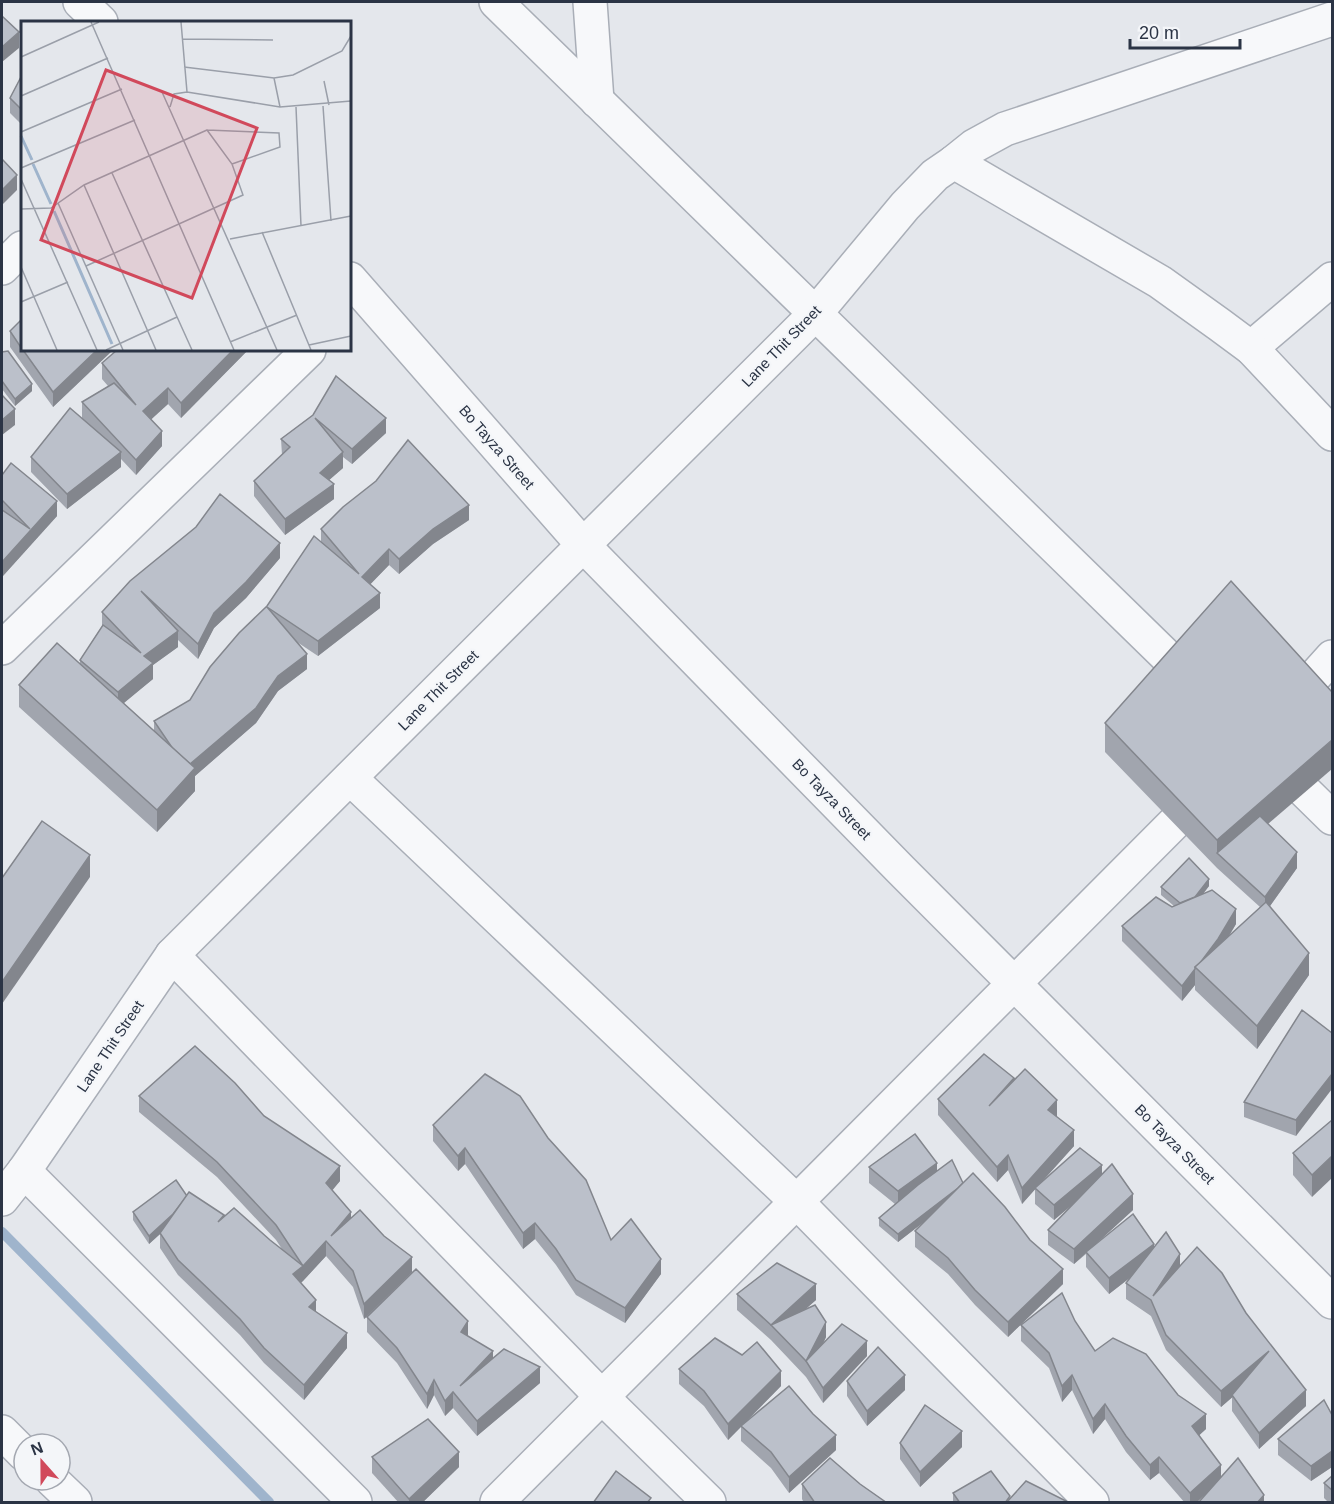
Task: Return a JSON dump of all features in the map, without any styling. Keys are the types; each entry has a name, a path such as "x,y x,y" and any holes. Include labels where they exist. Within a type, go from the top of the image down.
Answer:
{"street":[{"path":"80,2 100,21"},
{"path":"496,2 1221,709"},
{"path":"590,2 597,101"},
{"name":"Lane Thit Street","path":"2,1198 24,1171 172,955 815,314 905,206 935,175 974,146 1005,129 1332,19"},
{"path":"954,162 1160,282 1251,348 1332,434"},
{"path":"2,268 21,249"},
{"path":"1251,348 1332,279"},
{"name":"Bo Tayza Street","path":"354,295 583,545 900,870 1332,1302"},
{"path":"2,648 308,351"},
{"path":"497,1503 1253,744 1332,657"},
{"path":"1253,744 1332,818"},
{"path":"350,778 797,1202 1092,1503"},
{"path":"172,955 708,1503"},
{"path":"24,1171 355,1503"},
{"path":"64,1492 75,1503"}],"building":[{"path":"2,16 19,32 2,47"},
{"path":"21,77 21,109 10,98"},
{"path":"2,159 17,175 2,190"},
{"path":"21,320 21,348 10,331"},
{"path":"8,351 32,384 15,399 2,381 2,352"},
{"path":"24,351 96,351 53,392"},
{"path":"116,351 232,351 181,403 168,388 143,411 162,431 136,460 82,402 114,383 136,405 102,363"},
{"path":"336,376 386,418 352,449 315,418 343,452 320,473 334,484 285,519 254,481 290,447 281,439 313,415"},
{"path":"2,395 15,409 2,420"},
{"path":"70,408 121,452 67,494 31,457"},
{"path":"408,440 469,505 433,529 399,559 389,549 362,577 380,593 318,641 267,607 307,654 278,676 256,708 190,764 173,749 154,721 190,700 210,667 239,633 267,606 314,536 359,574 321,529 343,507 376,481"},
{"path":"11,463 57,501 2,562 2,510 30,529 2,500 2,475"},
{"path":"220,494 280,543 246,582 214,613 198,644 141,591 178,631 144,656 153,663 118,692 80,660 103,625 141,653 102,612 130,581 196,527"},
{"path":"1231,581 1332,692 1332,740 1217,840 1105,723"},
{"path":"57,643 195,768 157,810 19,685"},
{"path":"1260,816 1297,852 1265,897 1217,853"},
{"path":"42,821 90,855 2,982 2,878"},
{"path":"1189,858 1209,879 1195,897 1180,903 1161,887"},
{"path":"1212,890 1236,909 1218,939 1182,986 1122,926 1156,897 1172,907"},
{"path":"1266,902 1309,953 1257,1026 1195,967"},
{"path":"1302,1010 1332,1033 1332,1074 1296,1120 1244,1102"},
{"path":"195,1046 235,1083 264,1116 340,1166 326,1183 351,1212 331,1236 360,1210 384,1236 412,1257 364,1304 353,1271 326,1241 303,1266 276,1225 217,1162 139,1096"},
{"path":"984,1054 1014,1078 989,1106 1025,1069 1057,1100 1048,1110 1074,1130 1022,1188 1008,1155 997,1167 938,1099"},
{"path":"485,1074 520,1096 548,1138 586,1180 611,1240 631,1219 661,1259 625,1308 576,1280 556,1249 535,1223 523,1233 465,1148 458,1156 433,1125"},
{"path":"1332,1120 1332,1156 1312,1175 1293,1153"},
{"path":"915,1134 937,1163 898,1191 869,1167"},
{"path":"1080,1148 1102,1165 1054,1205 1035,1188"},
{"path":"952,1160 963,1183 958,1188 898,1234 879,1218 918,1185"},
{"path":"1112,1164 1133,1194 1074,1249 1048,1230"},
{"path":"973,1173 1005,1207 1030,1240 1063,1269 1008,1322 975,1290 948,1258 915,1231"},
{"path":"176,1180 187,1196 173,1214 149,1236 133,1212"},
{"path":"189,1192 224,1215 218,1222 234,1208 303,1266 293,1274 316,1300 309,1307 347,1333 304,1385 264,1348 240,1319 178,1260 160,1233"},
{"path":"1133,1214 1154,1244 1109,1278 1086,1252"},
{"path":"1166,1232 1180,1254 1153,1296 1197,1247 1222,1273 1246,1313 1306,1390 1259,1433 1232,1395 1269,1351 1221,1391 1166,1335 1151,1300 1126,1283"},
{"path":"777,1263 816,1284 771,1325 737,1294"},
{"path":"416,1269 468,1321 461,1332 493,1351 460,1386 504,1349 540,1367 477,1421 453,1392 445,1401 434,1380 427,1394 397,1348 367,1317"},
{"path":"1062,1293 1075,1321 1095,1351 1113,1338 1146,1354 1178,1395 1206,1414 1192,1426 1221,1465 1190,1493 1159,1457 1150,1465 1126,1436 1105,1404 1093,1419 1072,1375 1062,1386 1049,1353 1021,1325"},
{"path":"815,1305 826,1322 806,1361 771,1325"},
{"path":"842,1324 867,1341 823,1388 806,1361"},
{"path":"715,1338 742,1355 757,1342 781,1371 728,1424 704,1391 679,1369"},
{"path":"878,1347 905,1375 867,1411 847,1381"},
{"path":"789,1386 813,1414 836,1435 789,1477 771,1452 741,1426"},
{"path":"1324,1400 1332,1415 1332,1451 1311,1466 1278,1439"},
{"path":"925,1405 962,1431 920,1472 900,1443"},
{"path":"428,1419 459,1452 409,1499 372,1457"},
{"path":"830,1458 860,1484 887,1503 815,1503 802,1484"},
{"path":"1238,1458 1264,1495 1257,1503 1198,1503"},
{"path":"616,1471 651,1498 647,1503 593,1503"},
{"path":"991,1471 1010,1496 1005,1503 960,1503 953,1493"},
{"path":"1332,1476 1332,1490 1324,1483"},
{"path":"1026,1481 1066,1501 1064,1503 1006,1503"}],"waterway":[{"path":"2,1232 269,1502"}]}
